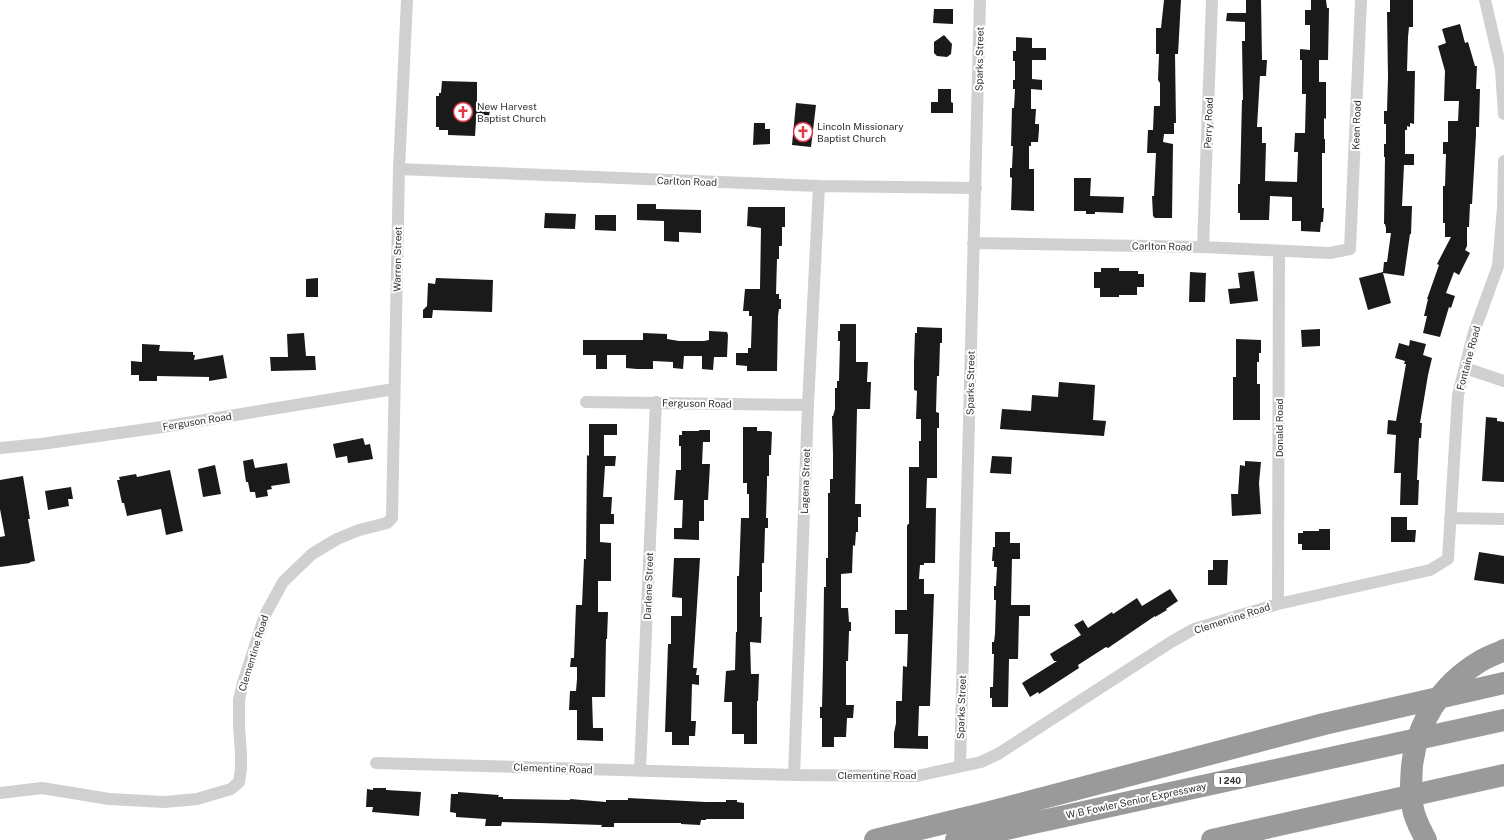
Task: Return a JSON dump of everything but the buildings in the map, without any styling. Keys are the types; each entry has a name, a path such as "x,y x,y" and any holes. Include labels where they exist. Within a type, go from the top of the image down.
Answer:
{"highway":[{"path":"1426,840 1413,810 1411,794 1416,742 1434,704 1449,686 1480,661 1504,650"},
{"path":"875,840 1324,724 1504,683"},
{"name":"W B Fowler Senior Expressway","path":"956,840 1504,720"},
{"path":"1212,840 1504,775"}],"street":[{"name":"Warren Street","path":"392,518 399,169 407,0"},
{"name":"Sparks Street","path":"960,766 980,0"},
{"name":"Perry Road","path":"1203,247 1212,0"},
{"name":"Keen Road","path":"1350,249 1361,0"},
{"path":"1486,0 1501,69 1504,114"},
{"name":"Fontaine Road","path":"1448,559 1458,395 1474,332 1498,266 1503,208 1504,161"},
{"name":"Carlton Road","path":"399,169 819,186 976,188"},
{"name":"Lagena Street","path":"794,775 808,405 819,186"},
{"name":"Carlton Road","path":"973,243 1203,247 1279,252 1330,253 1350,249"},
{"name":"Donald Road","path":"1278,604 1279,252"},
{"path":"1465,368 1504,381"},
{"name":"Ferguson Road","path":"0,448 41,444 162,427 394,389"},
{"name":"Ferguson Road","path":"586,402 808,405"},
{"name":"Darlene Street","path":"640,771 656,402"},
{"name":"Clementine Road","path":"0,793 42,788 109,799 165,802 197,799 231,789 239,782 241,769 239,720 242,683 265,615 283,582 312,554 337,539 359,530 387,523 392,518"},
{"path":"1450,518 1504,519"},
{"name":"Clementine Road","path":"376,763 794,775 917,776 981,762 998,754 1171,642 1194,629 1278,604 1430,570 1448,559"}],"place":[{"name":"New Harvest Baptist Church","path":"463,112"},
{"name":"Lincoln Missionary Baptist Church","path":"803,132"}]}
